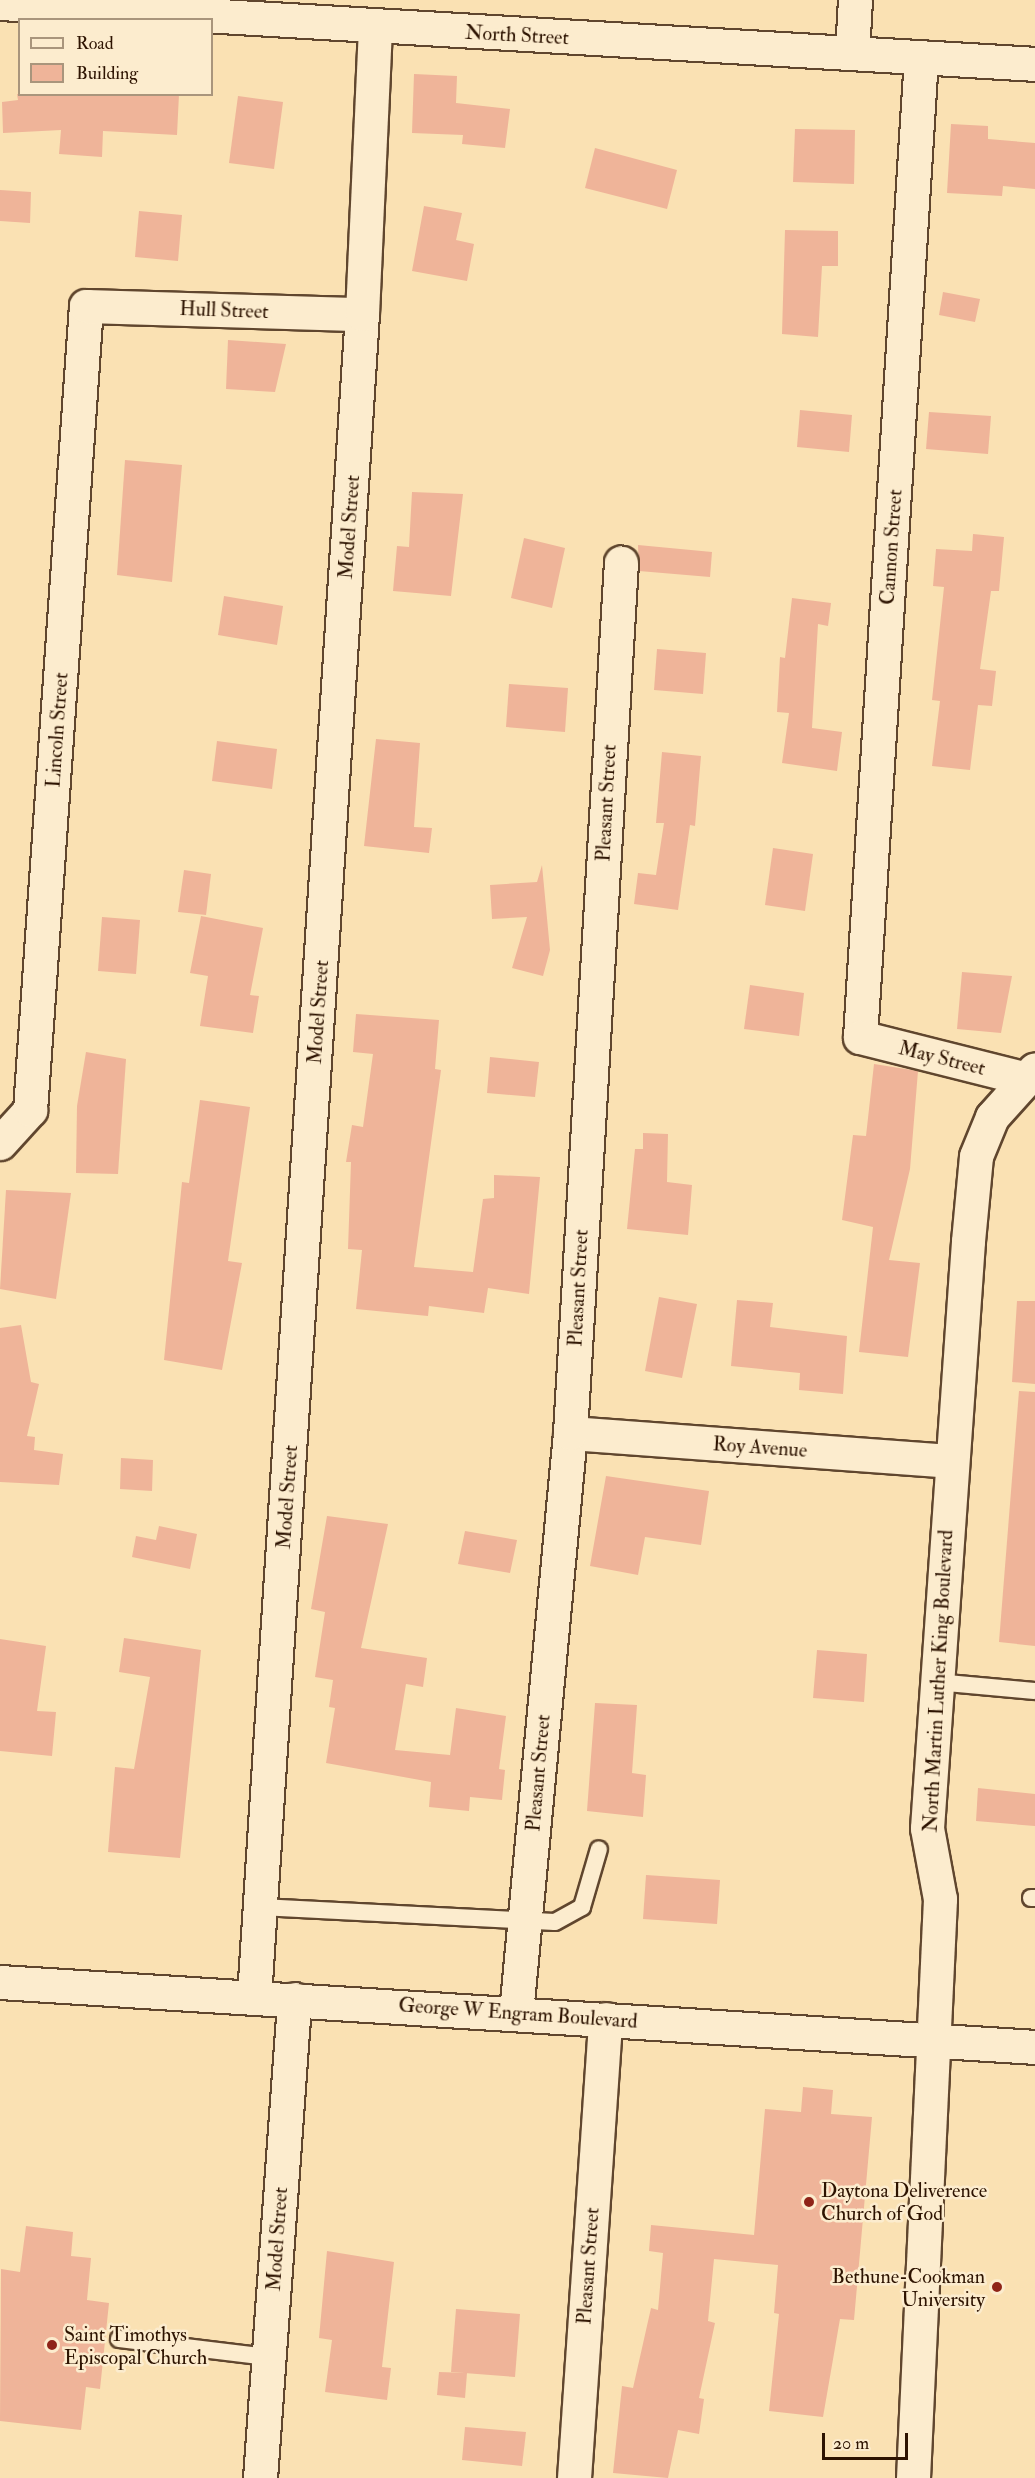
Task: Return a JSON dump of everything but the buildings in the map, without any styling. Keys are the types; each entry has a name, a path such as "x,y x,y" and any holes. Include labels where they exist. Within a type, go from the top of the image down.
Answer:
{"street":[{"path":"852,53 855,0"},
{"name":"North Street","path":"0,3 303,12 375,27 1035,64"},
{"name":"Model Street","path":"254,1997 362,314 375,27"},
{"name":"Cannon Street","path":"860,1037 921,57"},
{"name":"Hull Street","path":"86,306 362,314"},
{"name":"Lincoln Street","path":"0,1143 30,1110 86,306"},
{"name":"Pleasant Street","path":"516,2013 570,1433 621,562"},
{"name":"May Street","path":"860,1037 1029,1074"},
{"name":"North Martin Luther King Boulevard","path":"913,2478 936,2039 940,1899 927,1828 950,1461 976,1156 992,1117 1029,1074"},
{"name":"Roy Avenue","path":"570,1433 950,1461"},
{"name":"George W Engram Boulevard","path":"0,1982 1035,2047"},
{"name":"Model Street","path":"260,2478 294,1999"},
{"name":"Pleasant Street","path":"574,2478 605,2019"}],"lane":[{"path":"936,1682 1035,1691"},
{"path":"260,1907 555,1922 582,1906 599,1849"},
{"path":"119,2339 268,2357"}],"place":[{"name":"Daytona Deliverence Church of God","path":"809,2202"},
{"name":"Bethune-Cookman University","path":"997,2287"},
{"name":"Saint Timothys Episcopal Church","path":"52,2345"}]}
